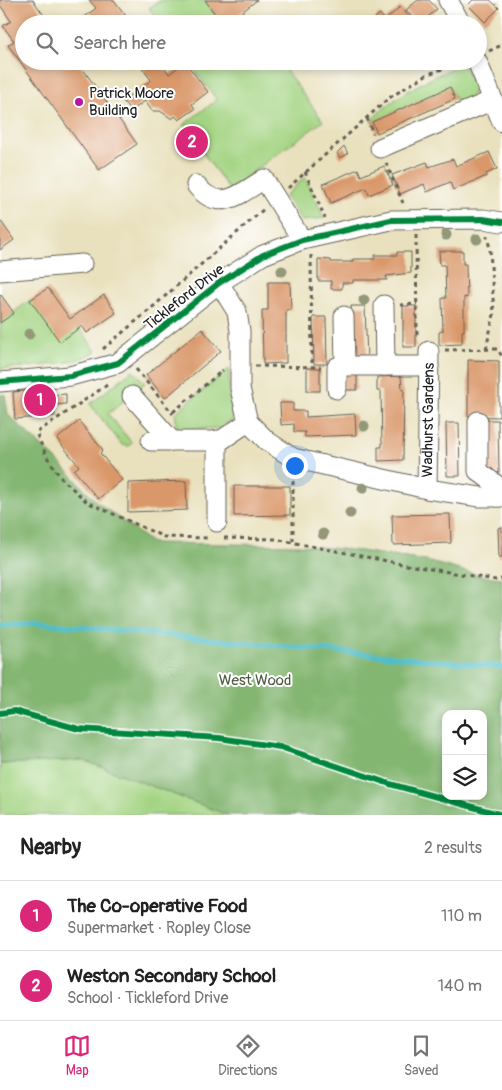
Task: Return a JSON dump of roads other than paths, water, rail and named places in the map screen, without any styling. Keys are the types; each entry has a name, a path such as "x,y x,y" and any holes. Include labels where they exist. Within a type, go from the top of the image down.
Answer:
{"street":[{"path":"448,0 457,15"},
{"path":"481,70 502,122"},
{"path":"380,148 493,100"},
{"path":"196,185 203,194 222,200 231,199 264,179 306,239"},
{"name":"Tickleford Drive","path":"0,382 70,376 118,363 219,283 263,255 306,239 391,220 483,219 502,222"},
{"path":"0,271 82,264"},
{"path":"151,441 220,441 248,422 240,388 240,331 237,312 219,283"},
{"path":"341,367 385,366 384,305"},
{"path":"337,389 341,367 344,316"},
{"name":"Wadhurst Gardens","path":"385,366 425,360 427,489"},
{"path":"132,396 172,441"},
{"path":"478,421 478,471 498,486 500,497"},
{"name":"Wadhurst Gardens","path":"248,422 267,441 293,458 427,489 480,497 500,497"},
{"path":"217,440 217,522"}],"waterway":[{"path":"0,625 40,623 502,667"}],"place":[{"name":"Patrick Moore Building","path":"79,102"},
{"name":"Weston Secondary School","path":"192,142"},
{"name":"The Co-operative Food","path":"40,400"}],"park label":[{"name":"West Wood","path":"255,680"}]}
